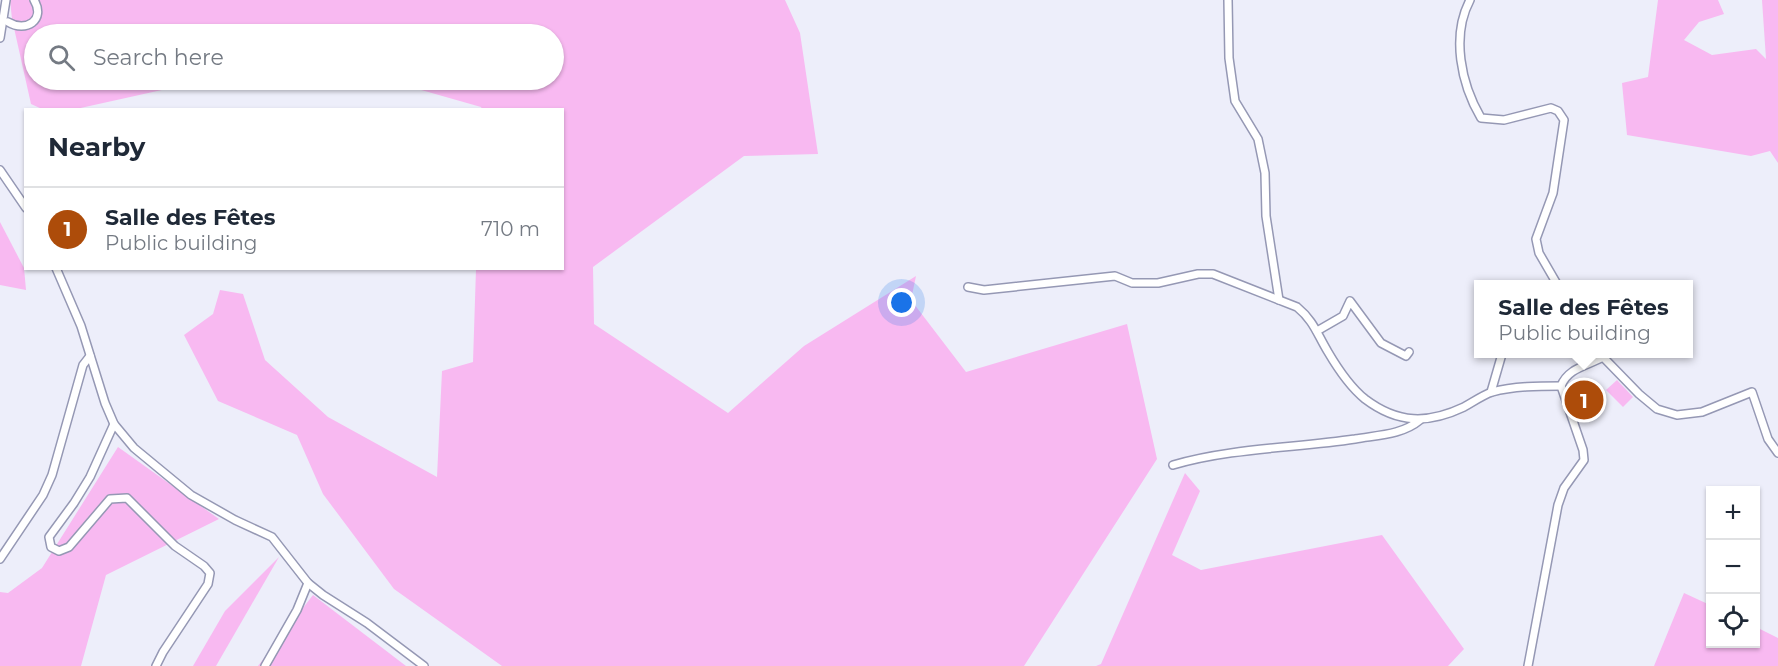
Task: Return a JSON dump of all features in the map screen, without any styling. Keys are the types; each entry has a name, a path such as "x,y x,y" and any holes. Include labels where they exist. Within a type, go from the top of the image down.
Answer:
{"street":[{"path":"0,38 6,0"},
{"path":"28,24 34,22 37,16 38,9 34,0"},
{"path":"1228,0 1229,58 1235,101 1258,139 1265,173 1266,216 1279,300"},
{"path":"1470,0 1461,25 1462,72 1472,102 1481,118 1504,120 1551,108 1558,111 1564,120 1553,194 1536,239 1539,253 1552,280"},
{"path":"8,22 13,25 24,26"},
{"path":"0,170 24,205"},
{"path":"57,270 81,326 98,384 114,424 134,447 191,495 235,520 272,537 308,583 323,596 367,623 424,666"},
{"path":"968,287 984,290 1115,276 1132,283 1158,282 1197,274 1214,274 1297,307 1309,316 1345,379 1365,399 1389,413 1410,419 1427,420 1462,408 1491,392 1526,387 1561,386"},
{"path":"1317,331 1343,316 1350,301 1381,343 1406,356 1409,352"},
{"path":"0,559 43,495 52,475 83,365 90,356"},
{"path":"1491,392 1501,358"},
{"path":"1528,666 1558,505 1564,488 1584,460 1583,450 1561,386 1564,377 1597,358"},
{"path":"1606,358 1639,394 1657,409 1677,415 1702,412 1752,392 1768,439 1778,453"},
{"path":"1173,465 1195,459 1401,432 1420,420"},
{"path":"114,424 90,477 49,537 51,547 59,550 69,547 110,499 128,498 175,546 204,566 210,573 208,584 156,666"},
{"path":"265,666 297,609 308,583"}],"shaded area":[{"path":"10,0 785,0 800,33 818,154 744,156 593,267 594,324 728,413 804,346 916,276 911,300 966,372 1127,324 1157,459 1024,666 502,666 394,589 323,494 297,435 218,401 184,335 213,314 220,290 243,294 265,360 328,417 437,477 442,371 473,362 476,270 564,270 564,108 482,108 421,90 564,90 564,24 24,24 24,73"},
{"path":"1658,0 1718,0 1724,14 1699,22 1684,40 1712,55 1756,49 1766,59 1762,0 1778,0 1778,163 1770,151 1751,156 1627,135 1622,83 1648,77"},
{"path":"28,90 162,90 81,108 40,108 31,104"},
{"path":"0,222 24,268 26,290 0,285"},
{"path":"1617,380 1633,397 1623,407 1606,390"},
{"path":"118,447 219,519 106,575 81,666 0,666 0,592 8,593 42,568"},
{"path":"1185,473 1200,491 1172,555 1201,570 1382,535 1464,649 1448,666 1096,666 1101,664"},
{"path":"279,557 216,666 193,666 225,611"},
{"path":"1684,593 1706,603 1706,648 1760,648 1760,629 1778,638 1778,666 1654,666"},
{"path":"313,595 406,666 258,666"}],"place":[{"name":"Salle des Fêtes","path":"1584,400"}]}
